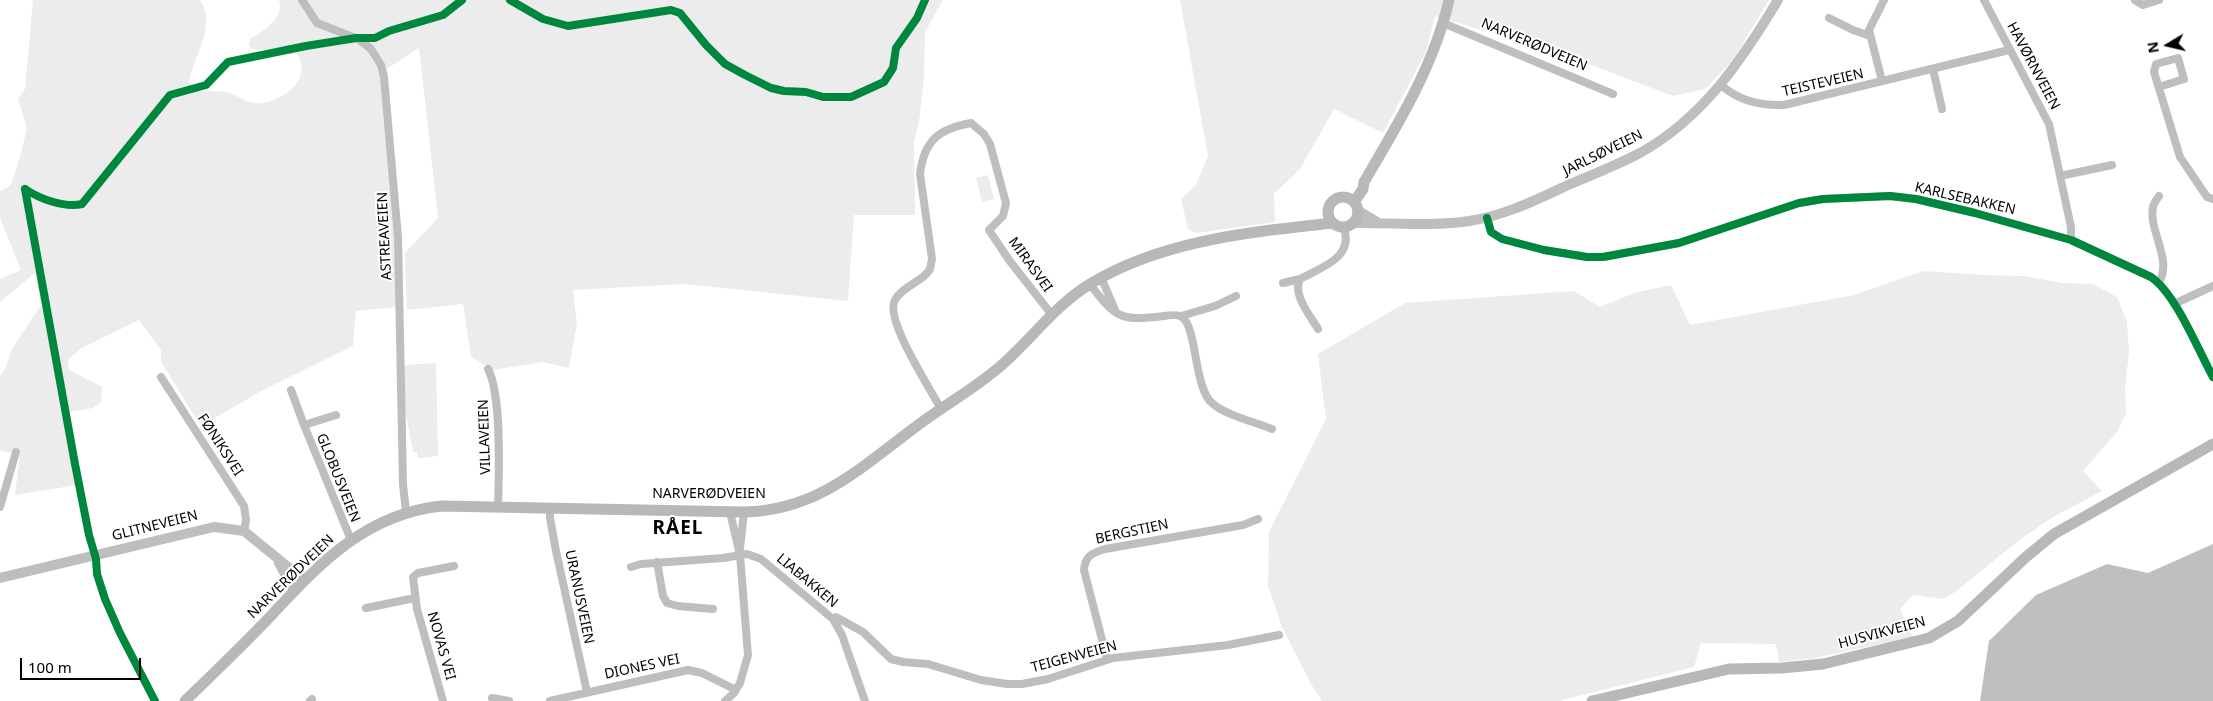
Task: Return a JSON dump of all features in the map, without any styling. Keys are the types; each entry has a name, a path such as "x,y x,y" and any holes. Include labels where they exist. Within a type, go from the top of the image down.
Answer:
{"main road":[{"path":"1352,203 1363,189 1364,182 1419,83 1439,38 1449,0"},
{"path":"1311,226 1328,210 1331,202 1352,203"},
{"path":"1328,210 1330,220 1343,224 1357,215 1352,203"},
{"name":"NARVERØDVEIEN","path":"185,701 215,679 304,580 351,540 373,526 406,512 441,506 730,512 784,508 814,497 850,475 997,370 1052,315 1101,277 1126,265 1186,246 1219,238 1311,226 1343,224"},
{"name":"HUSVIKVEIEN","path":"1592,701 1729,669 1818,665 1930,638 1958,621 2026,557 2054,534 2213,444"}],"street":[{"name":"ASTREAVEIEN","path":"302,0 317,22 358,39 371,48 384,77 398,237 403,484 406,512"},
{"name":"JARLSØVEIEN","path":"1343,224 1378,222 1395,225 1427,225 1487,218 1521,207 1640,153 1685,122 1721,85 1750,46 1778,0"},
{"path":"1882,81 1870,30 1873,19 1884,0"},
{"name":"HAVØRNVEIEN","path":"1984,0 2044,111 2049,124 2071,227 2071,240"},
{"path":"2135,0 2143,5 2159,0"},
{"path":"1829,18 1870,36"},
{"name":"NARVERØDVEIEN","path":"1443,23 1613,94"},
{"name":"TEISTEVEIEN","path":"1721,85 1746,100 1767,106 1801,102 2010,50"},
{"path":"2159,87 2184,79 2178,58 2156,64 2154,72 2180,157 2207,196 2213,200"},
{"path":"1933,69 1942,108"},
{"name":"MIRASVEI","path":"941,409 900,335 892,310 894,300 930,269 932,259 920,174 924,152 934,138 948,128 971,123 984,134 990,144 1006,203 1003,216 989,230 1009,260 1052,315"},
{"path":"2060,176 2112,165"},
{"name":"KARLSEBAKKEN","path":"1487,218 1491,232 1502,239 1566,254 1603,257 1679,243 1799,203 1823,198 1890,196 1916,199 1975,213 2071,240 2130,266 2159,282 2174,304 2213,377"},
{"path":"2159,196 2153,206 2153,217 2162,256 2162,276 2159,282"},
{"name":"JARLSØVEIEN","path":"1352,203 1378,222"},
{"path":"1283,283 1300,279 1343,252 1347,236 1343,224"},
{"path":"1101,277 1115,312"},
{"path":"1300,279 1298,284 1299,295 1318,329"},
{"path":"1090,284 1115,312 1123,317 1133,319 1181,316 1215,306 1236,296"},
{"path":"2174,304 2213,286"},
{"path":"1181,316 1189,326 1197,366 1206,396 1211,403 1244,419 1272,429"},
{"name":"VILLAVEIEN","path":"488,369 492,377 497,405 498,506"},
{"name":"FØNIKSVEI","path":"161,377 244,506 246,520 244,531"},
{"name":"GLOBUSVEIEN","path":"291,390 351,540"},
{"name":"GLOBUSVEIEN","path":"304,425 336,415"},
{"path":"0,507 16,452"},
{"name":"URANUSVEIEN","path":"550,508 556,551 587,692"},
{"path":"725,701 736,690 744,675 748,655 740,555 730,512"},
{"path":"740,555 744,512"},
{"name":"BERGSTIEN","path":"1107,660 1084,570 1086,559 1089,556 1105,550 1243,524 1258,519"},
{"name":"GLITNEVEIEN","path":"0,578 206,528 225,527 244,531 256,539 278,560 304,580"},
{"path":"630,567 657,562 723,558 740,555"},
{"name":"LIABAKKEN","path":"740,555 750,555 761,559 834,619 842,635 865,701"},
{"name":"GLITNEVEIEN","path":"278,560 294,590"},
{"path":"657,562 663,596 667,602 678,606 713,609"},
{"name":"NOVAS VEI","path":"443,701 415,598 413,583 414,574 454,566"},
{"name":"NOVAS VEI","path":"366,608 415,598"},
{"name":"TEIGENVEIEN","path":"834,619 836,617 854,626 884,654 896,661 924,663 981,680 1007,684 1022,684 1048,679 1128,655 1228,645 1279,635"},
{"name":"DIONES VEI","path":"550,701 688,670 702,673 736,690"},
{"path":"492,698 508,701"}],"shaded area":[{"path":"33,0 200,0 205,10 205,30 189,82 195,90 230,93 248,101 264,103 290,91 300,78 301,64 298,55 292,47 258,50 252,49 249,45 250,39 276,18 280,7 279,0 943,0 925,32 924,77 919,122 914,142 915,215 854,215 848,301 684,284 573,290 577,323 569,368 543,362 493,370 471,357 463,304 407,310 405,253 438,218 419,48 382,72 396,235 397,307 356,311 353,346 263,390 201,426 161,362 161,350 139,320 80,349 68,360 69,370 102,387 101,402 93,408 63,413 77,485 15,495 20,454 0,451 0,376 6,367 12,349 41,305 35,273 0,302 0,279 21,270 0,218 0,191 11,185 27,128 18,99 25,89"},
{"path":"1180,0 1769,0 1733,60 1705,89 1673,96 1565,55 1435,16 1426,52 1383,133 1334,109 1300,169 1274,194 1275,222 1196,233 1188,229 1181,199 1196,185 1208,156"},
{"path":"988,175 994,199 982,202 976,178"},
{"path":"1923,271 2024,276 2062,283 2093,284 2117,297 2127,322 2129,352 2125,387 2126,413 2117,432 2083,471 2102,491 2053,517 2018,541 1955,592 1943,599 1913,595 1900,609 1913,637 1815,658 1779,662 1776,644 1701,643 1694,667 1559,701 1322,701 1311,684 1282,627 1268,586 1269,532 1326,419 1318,354 1405,303 1574,291 1600,307 1634,293 1671,285 1690,325 1854,295"},
{"path":"436,363 438,456 418,458 417,452 413,452 405,410 404,365"},
{"path":"2213,544 2213,701 1980,701 1989,641 2036,595 2107,564 2148,573"}],"cycle path":[{"path":"25,189 52,202 68,205 82,204 170,95 206,85 228,62 306,46 356,38 375,38 389,31 443,15 462,0"},
{"path":"510,0 543,19 568,26 671,10 680,13 706,45 725,64 771,88 784,91 806,92 823,97 851,97 884,82 893,68 896,48 917,18 925,0"},
{"path":"25,189 75,464 89,535 96,559 97,574 105,599 120,633 155,701"},
{"path":"1487,218 1491,232 1502,239 1544,250 1587,257 1603,257 1679,243 1799,203 1823,199 1890,196 1916,199 1975,213 2071,240 2151,277 2160,285 2178,309 2213,377"}],"district":[{"name":"RÅEL","path":"678,529"}]}
